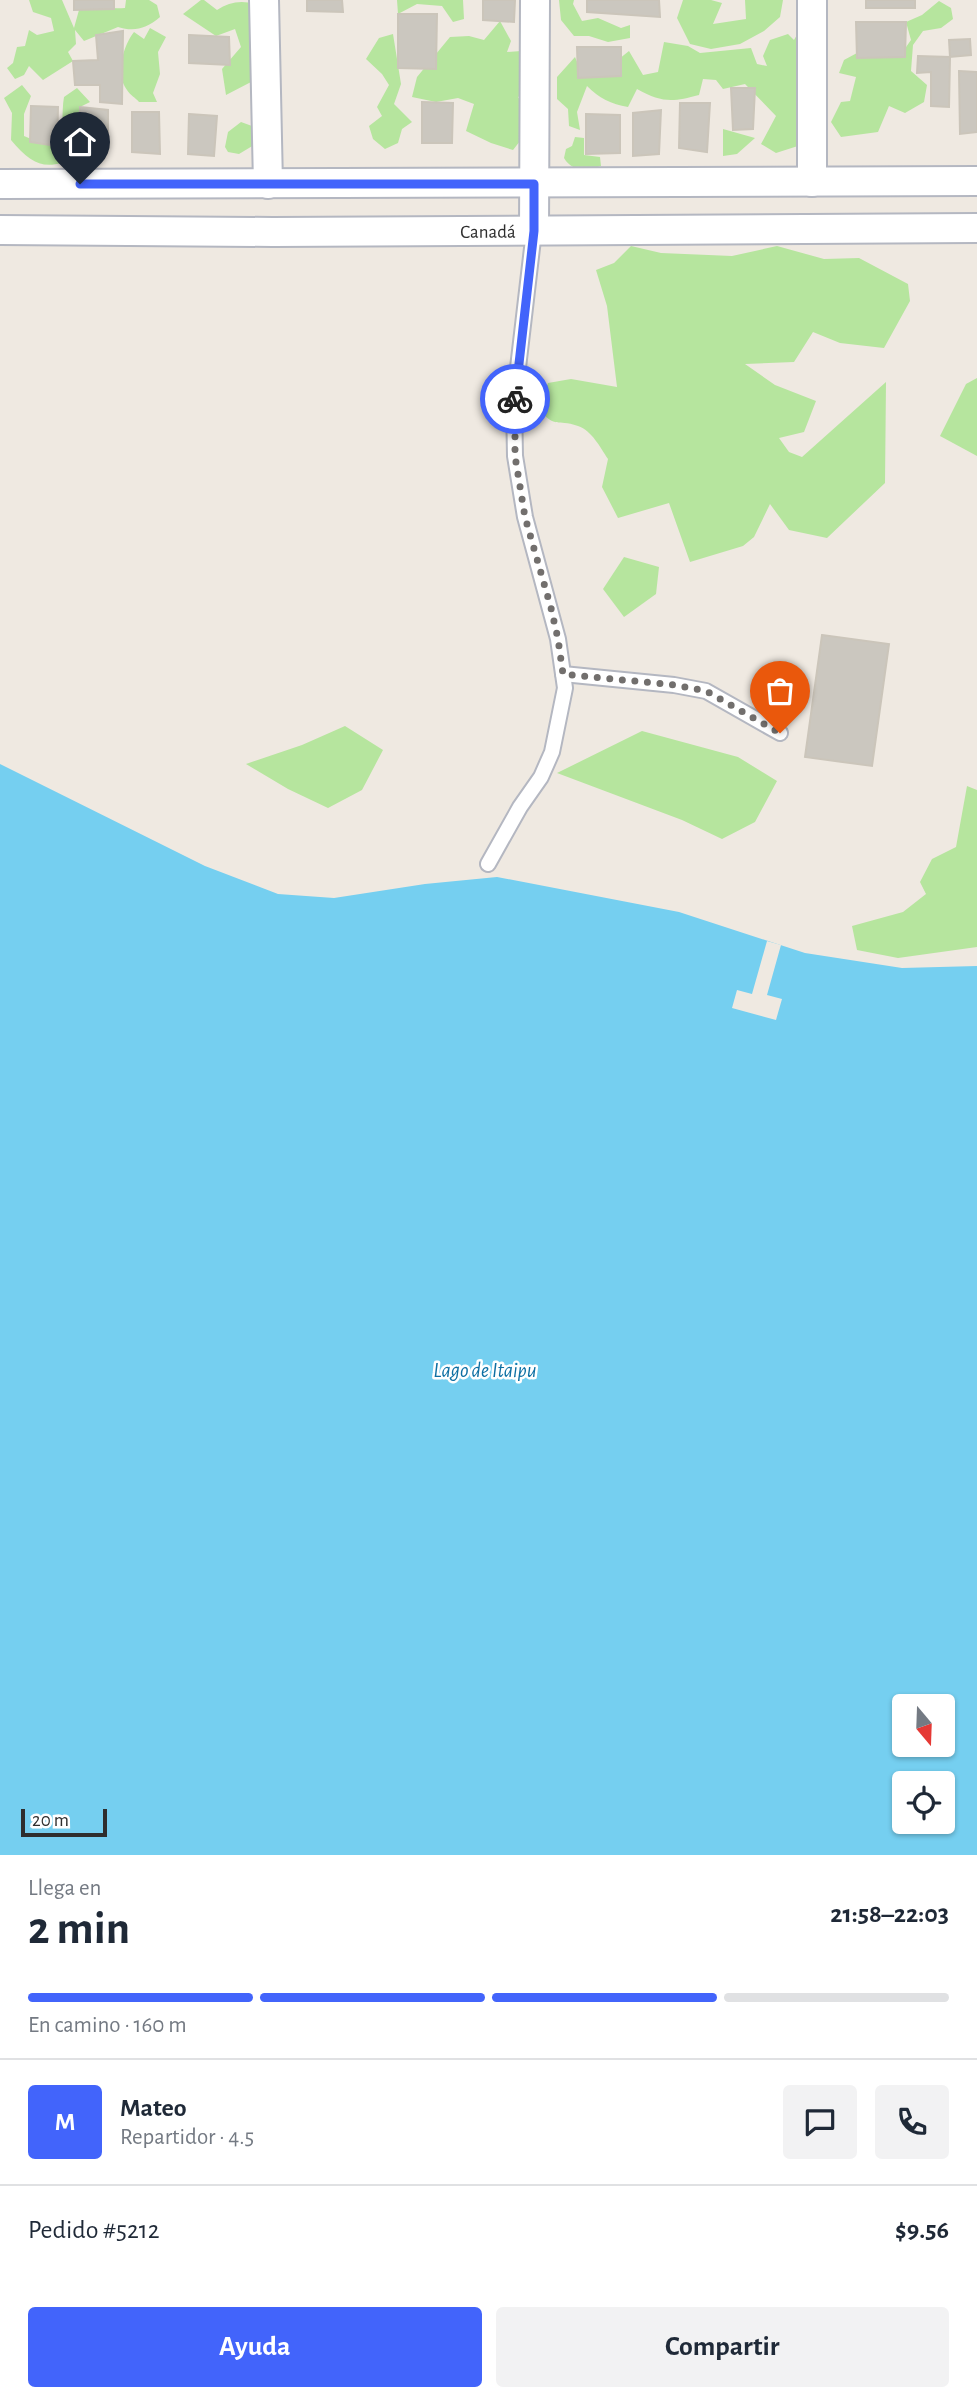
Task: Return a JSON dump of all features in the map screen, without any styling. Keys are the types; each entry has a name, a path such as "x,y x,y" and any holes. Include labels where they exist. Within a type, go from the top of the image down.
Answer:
{"street":[{"path":"264,0 268,184"},
{"path":"534,231 535,0"},
{"path":"812,0 812,182"},
{"path":"0,184 977,181"},
{"name":"Canadá","path":"0,230 273,233 977,228"}],"lane":[{"path":"488,864 541,776 552,752 565,688 553,618 525,517 515,456 514,402 534,231"},
{"path":"563,674 674,685 706,691 780,733"}],"green space":[{"path":"29,0 62,0 74,28 79,10 125,8 126,0 149,0 157,5 160,17 140,28 118,27 84,41 75,30 76,44 68,52 73,61 43,80 29,66 24,75 15,79 7,68 13,63 17,47 25,46 29,30 37,35 54,31 51,18 33,12"},
{"path":"201,0 217,10 235,2 255,4 256,64 251,82 226,95 222,69 241,47 235,29 216,36 183,14"},
{"path":"397,0 463,0 464,19 453,22 442,6 417,4 398,14"},
{"path":"559,0 574,0 573,4 582,21 598,18 621,28 630,25 630,38 608,42 589,36 574,36 561,20"},
{"path":"683,0 711,0 722,3 713,24 746,19 745,0 783,0 780,17 764,31 740,44 711,49 690,44 677,18"},
{"path":"939,1 951,8 953,19 941,28 923,31 913,45 911,71 927,85 924,102 905,113 889,106 878,132 841,137 831,122 841,102 850,101 856,77 839,73 844,60 857,53 877,58 899,57 911,40 906,22 922,15"},
{"path":"500,21 511,41 507,52 521,51 535,88 518,97 527,110 524,136 513,150 466,131 474,104 458,98 436,102 412,97 417,77 450,37 469,36 484,40"},
{"path":"150,28 166,37 158,52 160,74 153,93 157,102 139,102 123,83 122,60 134,32 144,39"},
{"path":"798,33 812,39 797,101 801,145 776,153 761,144 776,116 745,84 723,89 716,80 703,79 699,95 675,100 654,97 637,89 628,107 606,100 587,86 577,112 580,130 569,126 568,109 557,99 557,77 575,57 584,78 617,76 619,59 629,51 643,75 658,72 664,42 688,46 700,53 751,48 757,64 767,66 763,56 770,40 788,34 794,40"},
{"path":"393,34 401,84 394,104 412,122 402,129 398,143 385,149 373,139 369,126 382,116 377,107 389,85 366,59 379,38"},
{"path":"22,85 31,96 24,114 24,136 43,144 56,146 59,140 64,97 77,88 90,102 80,107 75,129 79,147 76,157 56,164 40,164 11,140 12,113 4,98"},
{"path":"241,122 252,126 254,145 239,154 228,152 225,147 228,132"},
{"path":"723,129 755,138 737,154 723,156"},
{"path":"575,137 584,138 584,155 600,157 601,166 581,169 568,163 564,158 566,149 572,146"},
{"path":"631,246 661,253 732,256 777,246 824,259 859,258 908,284 910,301 884,348 840,343 813,332 794,362 745,364 775,385 816,401 804,432 779,438 789,452 802,457 886,382 885,483 827,538 789,530 770,504 754,537 743,546 690,562 669,503 618,518 602,487 608,459 595,440 583,428 553,421 538,409 548,383 571,379 617,387 607,306 596,270 614,263"},
{"path":"977,378 977,456 940,436 966,384"},
{"path":"624,557 659,567 656,594 624,617 603,589"},
{"path":"345,726 383,750 362,790 328,808 288,789 246,764 302,745"},
{"path":"642,731 738,757 777,781 755,822 722,839 682,820 557,773"},
{"path":"967,786 977,790 977,947 898,958 857,950 852,926 903,912 926,894 920,882 932,859 956,847"}],"water":[{"name":"Lago de Itaipu","path":"0,764 205,866 278,894 334,898 425,884 497,877 679,912 805,953 902,968 977,966 977,1855 0,1855"}],"pier":[{"path":"767,941 781,945 767,995 782,999 776,1020 732,1008 737,990 752,994"}],"building":[{"path":"74,0 114,0 114,9 74,10"},
{"path":"307,0 342,0 343,12 307,11"},
{"path":"483,0 515,0 514,22 483,20"},
{"path":"587,0 659,0 660,17 587,12"},
{"path":"866,0 915,0 915,8 866,8"},
{"path":"398,14 437,14 436,69 398,68"},
{"path":"856,22 906,22 905,57 857,58"},
{"path":"123,31 122,104 100,102 100,85 75,85 73,61 98,60 96,35"},
{"path":"189,35 229,37 230,65 189,63"},
{"path":"970,39 971,55 950,57 949,40"},
{"path":"577,47 621,47 621,76 578,78"},
{"path":"918,56 950,57 949,107 931,106 931,72 917,73"},
{"path":"959,71 977,72 977,132 960,134"},
{"path":"731,88 755,88 753,129 733,130"},
{"path":"422,102 453,103 452,143 422,143"},
{"path":"680,103 710,103 707,152 679,148"},
{"path":"31,106 58,107 57,146 30,142"},
{"path":"80,107 108,110 108,148 79,147"},
{"path":"661,110 659,154 633,156 633,113"},
{"path":"132,112 159,112 160,154 132,152"},
{"path":"189,114 217,116 214,156 188,154"},
{"path":"586,114 620,115 620,153 586,154"},
{"path":"822,635 889,644 872,766 805,757"}],"way so far":[{"path":"515,399 515,456 525,517 551,608 563,674 674,685 706,691 780,733"}],"route":[{"path":"80,184 534,184 534,231 515,399"}]}
